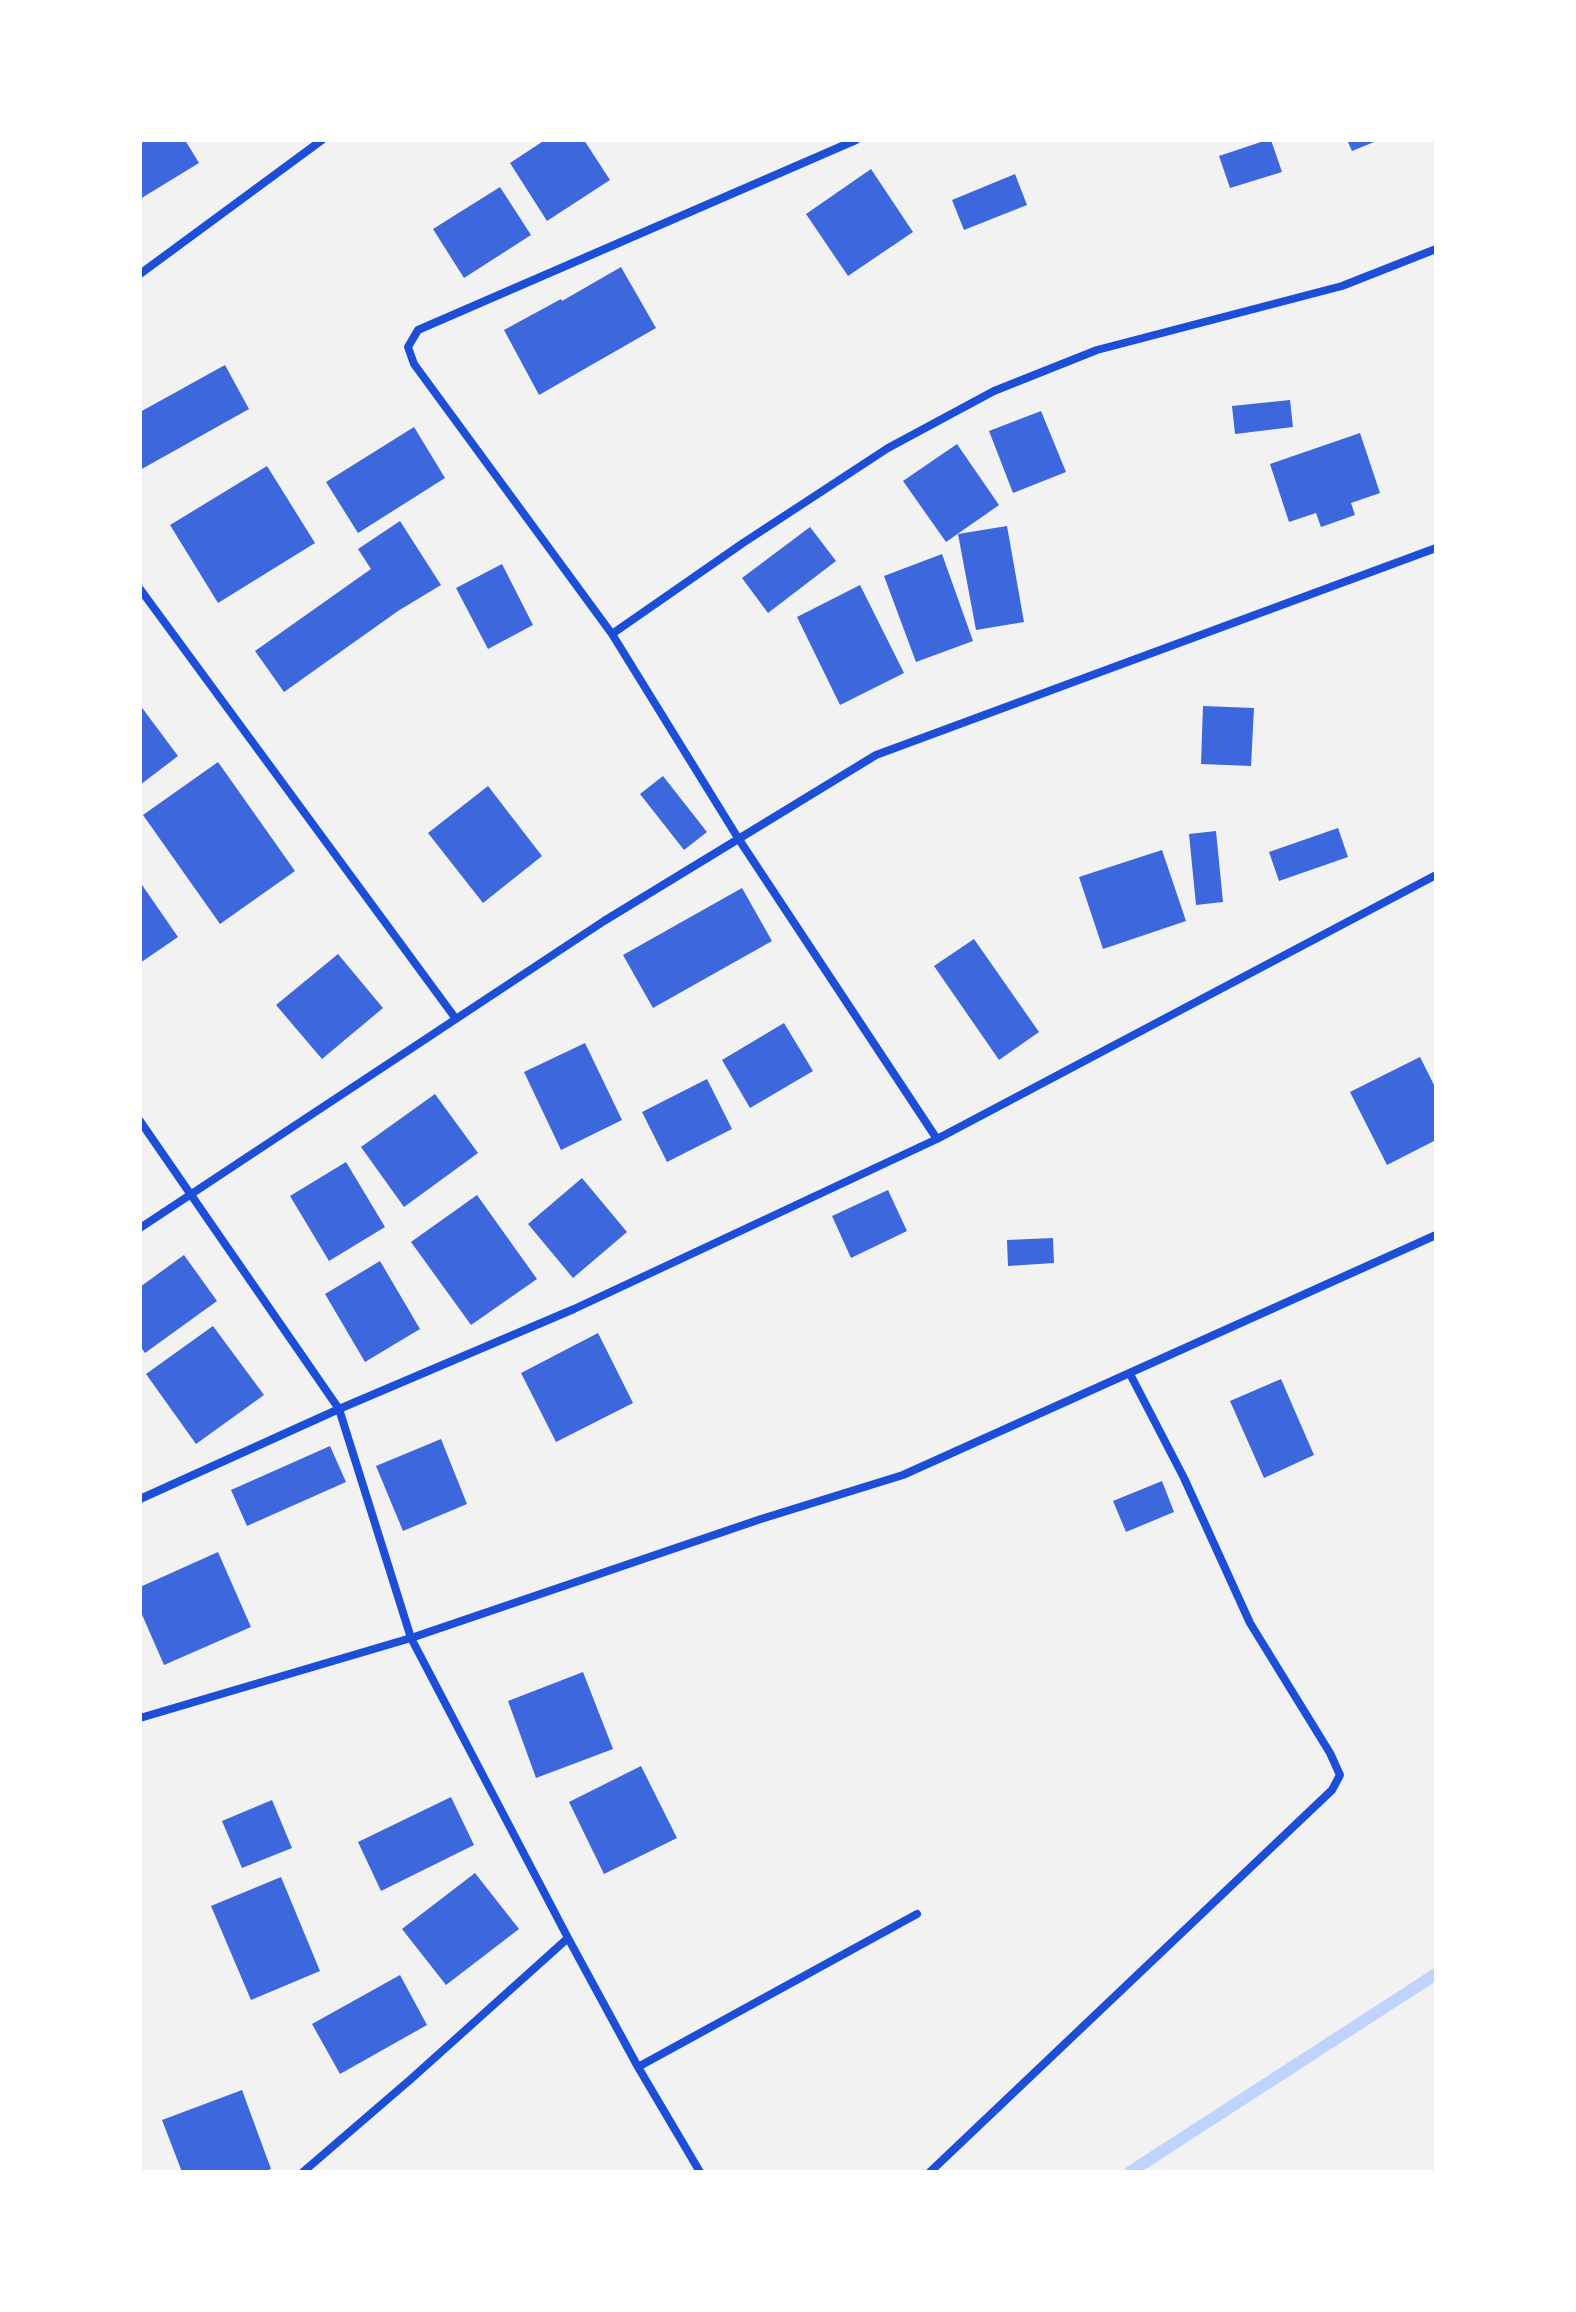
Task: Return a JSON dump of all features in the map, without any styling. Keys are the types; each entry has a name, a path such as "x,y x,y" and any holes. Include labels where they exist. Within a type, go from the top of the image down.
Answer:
{"street":[{"path":"140,274 322,140"},
{"path":"856,140 418,330 408,347 414,364 612,634 738,838 937,1139"},
{"path":"612,634 888,448 994,391 1097,350 1342,286 1436,249"},
{"path":"140,1228 604,921 876,755 1436,548"},
{"path":"140,589 456,1019"},
{"path":"140,1499 339,1409 574,1309 937,1139 1436,875"},
{"path":"140,1121 339,1409 411,1638 568,1938 638,2067 700,2172"},
{"path":"140,1718 411,1638 761,1519 903,1475 1436,1235"},
{"path":"930,2172 1332,1790 1340,1775 1330,1753 1250,1623 1184,1478 1130,1374"},
{"path":"638,2067 917,1914"},
{"path":"303,2172 568,1938"}],"building":[{"path":"140,140 185,140 199,163 140,199"},
{"path":"545,140 584,140 610,180 547,221 510,163"},
{"path":"1271,140 1282,172 1230,188 1219,156"},
{"path":"1347,140 1379,140 1352,151"},
{"path":"871,169 913,232 848,276 806,214"},
{"path":"1015,174 1027,205 964,230 952,200"},
{"path":"500,187 531,235 464,278 433,229"},
{"path":"621,267 656,328 539,395 504,330"},
{"path":"225,365 249,409 140,470 140,412"},
{"path":"1290,400 1293,427 1235,434 1232,406"},
{"path":"1041,411 1066,472 1013,493 989,431"},
{"path":"414,427 445,478 358,533 326,482"},
{"path":"1360,433 1380,493 1351,503 1355,515 1321,527 1316,513 1289,522 1270,464"},
{"path":"957,444 999,505 946,542 903,481"},
{"path":"267,466 315,543 218,603 170,525"},
{"path":"400,521 441,585 398,611 284,692 255,651 371,569 358,549"},
{"path":"1007,526 1024,622 976,630 958,534"},
{"path":"810,527 836,561 768,613 742,578"},
{"path":"942,554 973,641 916,662 884,576"},
{"path":"502,564 533,625 488,649 456,588"},
{"path":"860,585 904,673 840,705 797,617"},
{"path":"140,705 178,756 140,785"},
{"path":"1203,706 1254,708 1251,766 1201,764"},
{"path":"218,762 295,871 220,924 143,815"},
{"path":"663,776 707,832 684,850 640,794"},
{"path":"488,786 542,856 483,903 428,833"},
{"path":"1338,828 1348,857 1279,881 1269,852"},
{"path":"1216,831 1223,902 1196,905 1189,834"},
{"path":"1162,850 1186,921 1103,949 1079,877"},
{"path":"140,882 178,937 140,963"},
{"path":"742,888 772,941 653,1008 623,955"},
{"path":"974,939 1039,1032 999,1060 934,966"},
{"path":"338,954 383,1008 322,1059 276,1005"},
{"path":"784,1023 813,1071 750,1108 722,1060"},
{"path":"585,1043 622,1120 561,1150 524,1072"},
{"path":"1420,1057 1436,1089 1436,1140 1387,1165 1350,1092"},
{"path":"707,1079 732,1129 667,1162 642,1112"},
{"path":"435,1094 478,1153 404,1207 361,1147"},
{"path":"346,1162 385,1227 329,1261 290,1196"},
{"path":"582,1178 627,1232 573,1278 528,1224"},
{"path":"888,1190 907,1231 851,1258 832,1216"},
{"path":"477,1195 537,1279 471,1325 411,1242"},
{"path":"1053,1238 1054,1263 1008,1266 1007,1240"},
{"path":"184,1255 217,1301 145,1353 140,1346 140,1287"},
{"path":"380,1261 420,1329 365,1362 325,1294"},
{"path":"213,1326 264,1395 196,1444 146,1374"},
{"path":"598,1333 633,1403 556,1442 521,1373"},
{"path":"1281,1379 1314,1455 1264,1478 1230,1401"},
{"path":"441,1439 467,1504 403,1531 376,1466"},
{"path":"330,1446 346,1482 247,1526 231,1490"},
{"path":"1162,1481 1174,1512 1126,1532 1113,1501"},
{"path":"218,1552 251,1627 164,1665 140,1610 140,1587"},
{"path":"583,1672 613,1749 536,1778 508,1701"},
{"path":"641,1766 677,1838 604,1874 569,1802"},
{"path":"451,1797 474,1845 381,1891 358,1842"},
{"path":"272,1800 292,1848 242,1868 222,1821"},
{"path":"475,1873 519,1929 446,1985 402,1929"},
{"path":"281,1877 320,1971 251,2000 211,1906"},
{"path":"400,1975 427,2025 340,2074 312,2024"},
{"path":"242,2090 271,2169 263,2172 182,2172 162,2120"}],"waterway":[{"path":"1130,2172 1436,1974"}]}
